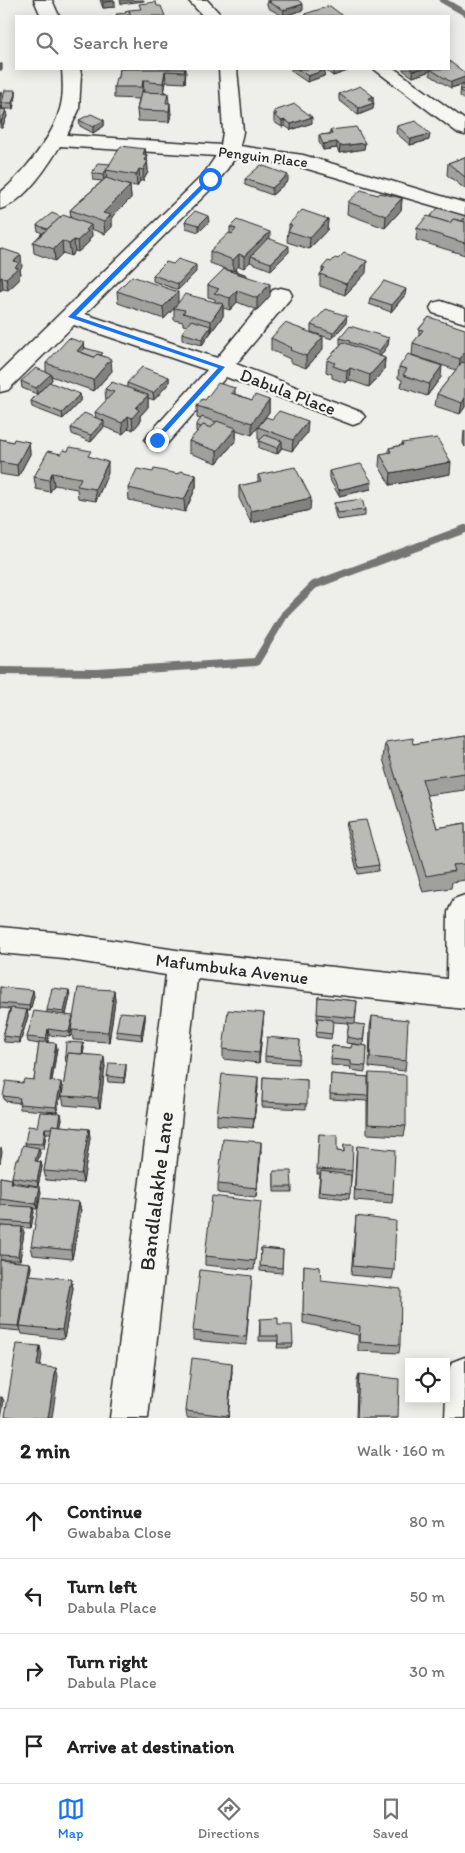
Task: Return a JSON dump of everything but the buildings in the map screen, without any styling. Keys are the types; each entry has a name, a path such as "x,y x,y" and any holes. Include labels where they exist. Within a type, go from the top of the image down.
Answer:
{"street":[{"path":"43,0 50,15"},
{"path":"197,0 212,15"},
{"path":"0,203 34,170 54,140 68,114 73,85 71,70"},
{"path":"0,385 197,194 230,152 233,132 228,70"},
{"path":"384,70 465,130"},
{"name":"Penguin Place","path":"54,140 230,152 296,159 465,209"},
{"name":"Dabula Place","path":"157,440 222,367 281,295"},
{"path":"441,308 465,316"},
{"name":"Dabula Place","path":"72,317 222,367 353,417"},
{"path":"464,995 463,912 465,908"},
{"name":"Mafumbuka Avenue","path":"0,940 64,946 183,964 464,995"},
{"name":"Bandlalakhe Lane","path":"129,1418 183,964"},
{"path":"464,1418 465,1376"}],"waterway":[{"path":"442,0 465,13"},
{"path":"0,671 96,672 256,662 285,614 314,585 465,529"}],"route":[{"path":"157,440 222,367 72,317 210,179"}]}
